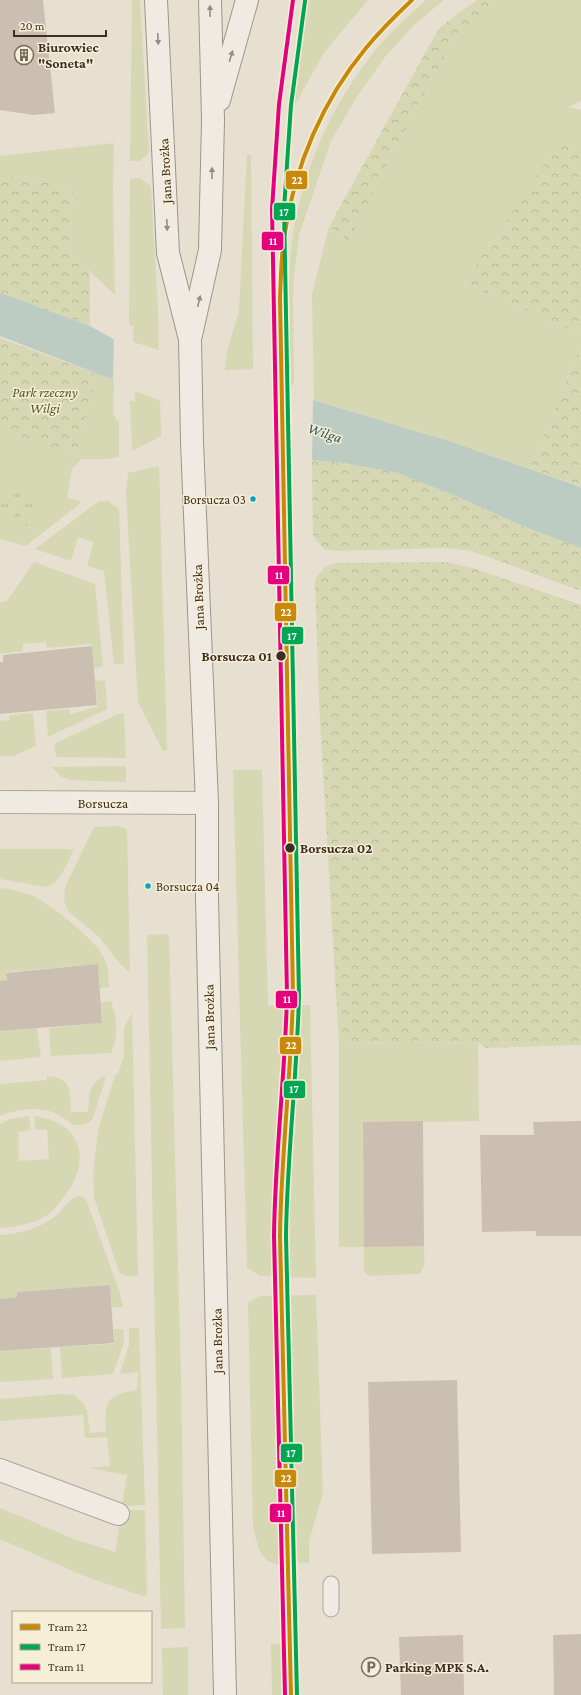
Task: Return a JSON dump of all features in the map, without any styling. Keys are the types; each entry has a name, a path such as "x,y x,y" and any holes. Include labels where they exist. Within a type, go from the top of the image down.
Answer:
{"main road":[{"name":"Jana Brożka","path":"156,0 168,254 190,339 192,442 207,803 207,906 225,1695"},
{"name":"Jana Brożka","path":"190,339 210,250 213,120 210,0"},
{"path":"213,120 247,0"},
{"name":"Borsucza","path":"0,802 207,803"},
{"path":"0,1470 118,1514"}],"lane":[{"path":"331,1584 331,1609"}],"green space":[{"path":"132,0 140,0 149,153 139,161 130,161"},
{"path":"307,0 368,0 324,53 292,110"},
{"path":"426,0 444,0 414,25 385,57 358,95 331,141 299,235 293,285 294,384 291,385 289,302 291,252 301,198 318,146 343,96 358,73 387,37"},
{"path":"477,0 507,0 453,40 348,241 329,227 439,28"},
{"path":"507,0 581,0 581,101 568,107 581,110 581,145 560,142 464,283 581,334 581,344 530,469 452,442 314,400 312,294 329,227 348,241 453,40"},
{"path":"560,141 581,145 581,334 464,283"},
{"path":"114,143 113,191 115,295 70,253 73,187 35,181 0,173 0,156"},
{"path":"247,154 251,155 253,369 225,370 227,351 239,311"},
{"path":"0,173 35,181 73,187 70,253 90,272 90,326 0,294"},
{"path":"139,178 151,186 158,312 161,436 132,451 130,400 135,402 133,326 129,325 130,179"},
{"name":"Park rzeczny Wilgi","path":"0,338 98,374 75,456 0,431"},
{"path":"581,344 581,486 530,469"},
{"path":"98,374 114,380 113,413 117,421 119,421 119,457 107,459 82,459 72,469 67,498 82,502 26,546 0,539 0,431 75,456"},
{"path":"312,460 344,463 398,473 451,494 525,527 581,548 581,591 472,551 447,548 334,551 324,549 313,536"},
{"path":"159,466 167,750 163,751 138,702 126,494 128,473"},
{"path":"1,488 35,495 27,526 0,520"},
{"path":"99,501 108,501 119,509 124,663 114,665 104,571 87,566 94,542 78,537 71,561 35,549"},
{"path":"34,562 95,584 103,666 94,669 92,644 47,648 46,642 23,644 23,651 0,654 0,602 7,601"},
{"path":"446,562 473,568 581,605 581,1045 486,1048 478,1042 339,1044 319,702 315,579 325,567 335,563"},
{"path":"95,680 105,681 107,709 48,737 46,711 70,709 70,714 72,714 98,706"},
{"path":"33,713 36,746 13,756 0,756 0,721 9,720 9,715"},
{"path":"124,713 126,758 56,757 54,744 118,714"},
{"path":"126,766 126,782 70,780 60,776 52,767"},
{"path":"233,770 262,770 268,1006 310,1005 316,1278 260,1276 247,1268"},
{"path":"119,826 127,829 130,972 121,965 99,937 69,912 64,901 65,887 94,827"},
{"path":"0,849 74,849 60,878 56,882 46,887 0,879"},
{"path":"0,888 33,896 51,907 73,924 101,952 108,970 109,987 100,988 98,964 6,972 6,980 0,981"},
{"path":"169,934 181,1378 185,1628 161,1629 147,935"},
{"path":"111,1001 115,1014 116,1034 114,1047 111,1053 51,1056 49,1028 102,1023 101,1002"},
{"path":"132,1013 138,1276 125,1276 119,1272 94,1197 93,1175 98,1130 115,1075 118,1074 124,1056 124,1028"},
{"path":"37,1028 41,1057 0,1061 0,1031"},
{"path":"478,1042 479,1121 363,1123 364,1246 424,1246 424,1265 418,1274 370,1276 365,1273 364,1270 364,1247 339,1247 339,1044"},
{"path":"106,1075 94,1116 86,1124 74,1125 57,1114 49,1111 32,1109 16,1111 0,1116 0,1084 47,1080 47,1076 55,1077 66,1083 68,1087 70,1092 71,1112 88,1112 92,1086 100,1078"},
{"path":"29,1116 31,1130 18,1132 19,1161 49,1159 47,1130 35,1130 34,1116 51,1120 63,1126 72,1135 78,1145 80,1157 78,1170 73,1183 64,1197 50,1213 26,1224 0,1228 0,1124 10,1119"},
{"path":"79,1196 86,1199 120,1293 123,1307 112,1307 110,1285 17,1292 17,1297 0,1299 0,1235 21,1232 41,1225 56,1215 68,1202"},
{"path":"316,1295 323,1493 309,1541 309,1563 294,1562 294,1570 275,1564 264,1558 258,1547 253,1527 248,1303 260,1296"},
{"path":"129,1328 139,1328 145,1505 122,1506 127,1475 89,1468 110,1466 107,1437 85,1438 83,1415 0,1421 0,1399 61,1394 74,1395 83,1403 87,1410 90,1433 106,1432 106,1413 109,1401 119,1394 137,1390 138,1372 120,1374 129,1345"},
{"path":"114,1329 123,1329 124,1343 113,1374 62,1378 60,1347 114,1344"},
{"path":"51,1348 53,1379 0,1382 0,1351"},
{"path":"0,1508 74,1539 115,1552 122,1510 145,1510 147,1595 143,1596 84,1576 0,1539"},
{"path":"271,1644 295,1644 296,1695 272,1695"},
{"path":"188,1647 188,1695 163,1695 162,1648"}],"water":[{"name":"Wilga","path":"0,293 90,326 115,340 452,442 581,487 581,548 525,527 451,494 398,473 344,463 311,460 114,380 0,336"}],"pier":[{"path":"114,336 313,398 312,462 113,382"}],"building":[{"name":"Biurowiec \"Soneta\"","path":"0,0 43,0 55,113 33,115 0,110"},
{"path":"92,646 97,705 0,714 0,662 3,662 3,655"},
{"path":"98,964 102,1023 0,1031 0,981 7,980 6,973"},
{"path":"423,1121 424,1246 364,1247 363,1122"},
{"path":"581,1121 581,1236 536,1236 536,1231 482,1232 480,1135 534,1135 533,1122"},
{"path":"110,1285 114,1343 0,1351 0,1299 17,1297 17,1292"},
{"path":"457,1380 461,1552 372,1554 368,1382"},
{"path":"581,1634 581,1695 554,1695 553,1635"},
{"path":"463,1635 464,1695 401,1695 399,1637"}],"tram line":[{"name":"11","path":"285,1695 274,1236 276,1176 287,996 272,209 279,104 293,0"},
{"name":"22","path":"291,1695 280,1236 282,1176 293,996 280,298 282,256 290,207 296,182 313,134 324,111 337,89 366,48 388,23 412,0"},
{"name":"17","path":"297,1695 286,1236 288,1176 299,996 284,209 291,105 305,1"}],"place":[{"name":"Biurowiec \"Soneta\"","path":"24,55"},
{"name":"Borsucza 03","path":"253,499"},
{"name":"Borsucza 01","path":"281,656"},
{"name":"Borsucza 02","path":"290,848"},
{"name":"Borsucza 04","path":"148,886"},
{"name":"Parking MPK S.A.","path":"371,1667"}]}
